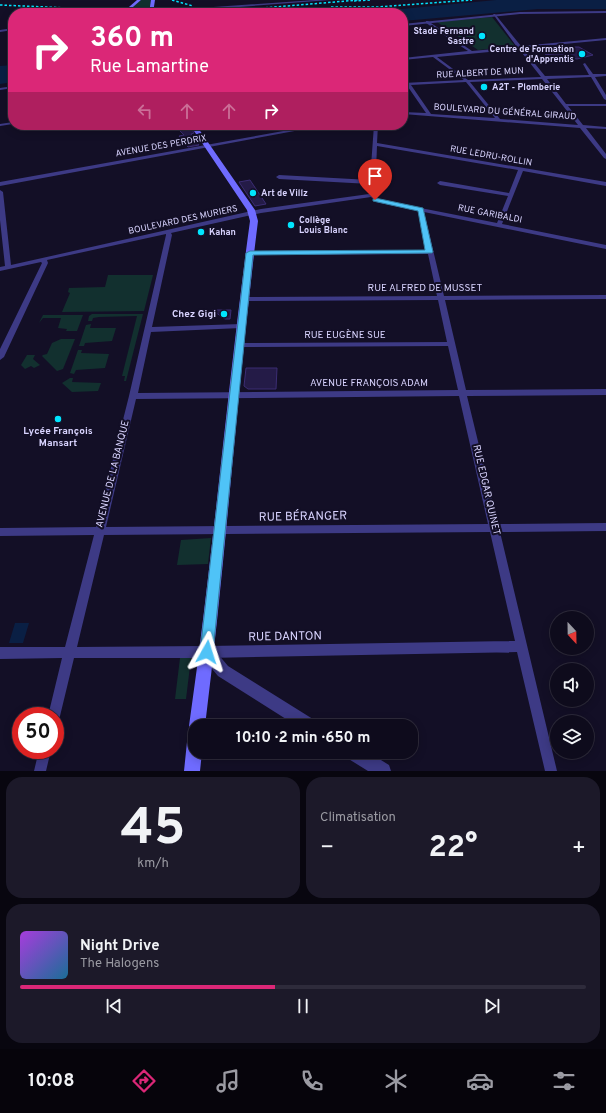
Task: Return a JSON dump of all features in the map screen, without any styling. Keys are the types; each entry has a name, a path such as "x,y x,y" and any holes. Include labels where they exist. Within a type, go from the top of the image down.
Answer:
{"main road":[{"path":"129,8 139,0"},
{"path":"197,130 252,214 254,221 241,326 207,652 198,719"},
{"path":"192,771 193,759"}],"street":[{"path":"282,0 285,3"},
{"path":"228,8 328,0"},
{"path":"237,3 240,7"},
{"path":"225,8 240,7"},
{"path":"408,24 494,15 544,12 606,12"},
{"path":"494,15 605,155"},
{"path":"427,22 471,52"},
{"path":"408,59 606,39"},
{"path":"434,56 467,82 498,119"},
{"path":"585,64 606,99"},
{"name":"RUE ALBERT DE MUN","path":"408,84 606,75"},
{"path":"408,88 429,114"},
{"path":"565,105 606,105"},
{"name":"BOULEVARD DU GÉNÉRAL GIRAUD","path":"408,113 606,128"},
{"name":"AVENUE DES PERDRIX","path":"0,184 297,130"},
{"path":"372,196 375,130"},
{"name":"RUE LEDRU-ROLLIN","path":"374,144 606,184"},
{"path":"499,225 521,170"},
{"path":"279,177 372,182"},
{"path":"440,183 511,195"},
{"path":"0,192 8,268"},
{"name":"BOULEVARD DES MURIERS","path":"0,270 252,214 372,196"},
{"name":"RUE GARIBALDI","path":"372,196 378,201 606,247"},
{"name":"RUE EDGAR QUINET","path":"421,210 429,252 551,771"},
{"name":"AVENUE DE LA BANQUE","path":"56,707 98,530 133,396 169,235 168,232"},
{"path":"250,253 429,252"},
{"path":"0,357 45,263 44,260"},
{"name":"RUE ALFRED DE MUSSET","path":"244,299 606,297"},
{"path":"147,330 241,326"},
{"name":"RUE EUGÈNE SUE","path":"239,345 451,344"},
{"name":"AVENUE FRANÇOIS ADAM","path":"133,396 606,392"},
{"name":"RUE BÉRANGER","path":"0,532 606,527"},
{"name":"RUE DANTON","path":"0,653 207,652 522,646"},
{"path":"207,652 223,671 300,719"},
{"path":"40,771 43,759"},
{"path":"364,759 383,771"}],"green space":[{"path":"141,0 152,0 150,8 130,8"},
{"name":"Stade Fernand Sastre","path":"492,17 515,46 478,50 437,22"},
{"path":"108,275 153,275 144,311 62,312 70,293 68,292 69,288 105,287"},
{"path":"92,314 143,314 126,381 124,381 125,376 122,376 137,316 99,317 93,318 92,321 88,321 89,316"},
{"path":"43,315 83,315 77,331 66,331 67,329 58,328 61,318 43,318 39,323"},
{"path":"91,324 90,328 116,328 112,341 85,343 84,346 79,346 86,325"},
{"path":"61,339 75,339 63,369 57,371 42,356 47,354 52,343"},
{"path":"78,350 82,350 81,353 109,354 105,368 76,370 74,374 70,373"},
{"path":"27,355 35,355 33,359 40,365 34,368 31,366 25,369 21,365"},
{"path":"70,378 73,378 72,382 101,383 98,391 72,392 62,383"},
{"path":"211,538 208,564 177,565 181,540"},
{"path":"180,658 191,658 186,699 175,699"}],"water":[{"path":"496,0 606,0 606,9 538,9 408,21 408,8"},
{"path":"8,65 8,83 0,84 0,66"},
{"path":"15,623 29,623 23,643 9,643"}],"building":[{"path":"572,47 579,47 593,55 577,59 545,54"},
{"path":"179,130 192,130 194,133 191,134 199,145 188,147 179,136 184,135"},
{"name":"Art de Villz","path":"250,180 266,204 255,206 239,182"},
{"name":"Chez Gigi","path":"212,310 231,310 230,319 225,319"},
{"path":"246,368 277,368 276,389 248,389 244,386"}],"railway":[{"path":"172,0 193,6"},
{"path":"262,8 359,0"},
{"path":"354,1 372,0"},
{"path":"331,7 377,7 472,0"},
{"path":"0,5 69,8"}],"place":[{"name":"Stade Fernand Sastre","path":"482,36"},
{"name":"Centre de Formation d'Apprentis","path":"582,54"},
{"name":"A2T - Plomberie","path":"484,87"},
{"name":"Art de Villz","path":"253,193"},
{"name":"Collège Louis Blanc","path":"291,225"},
{"name":"Kahan","path":"201,232"},
{"name":"Chez Gigi","path":"224,314"},
{"name":"Lycée François Mansart","path":"58,419"}],"route":[{"path":"207,652 248,259 250,253 429,252 421,210 375,200"}]}
